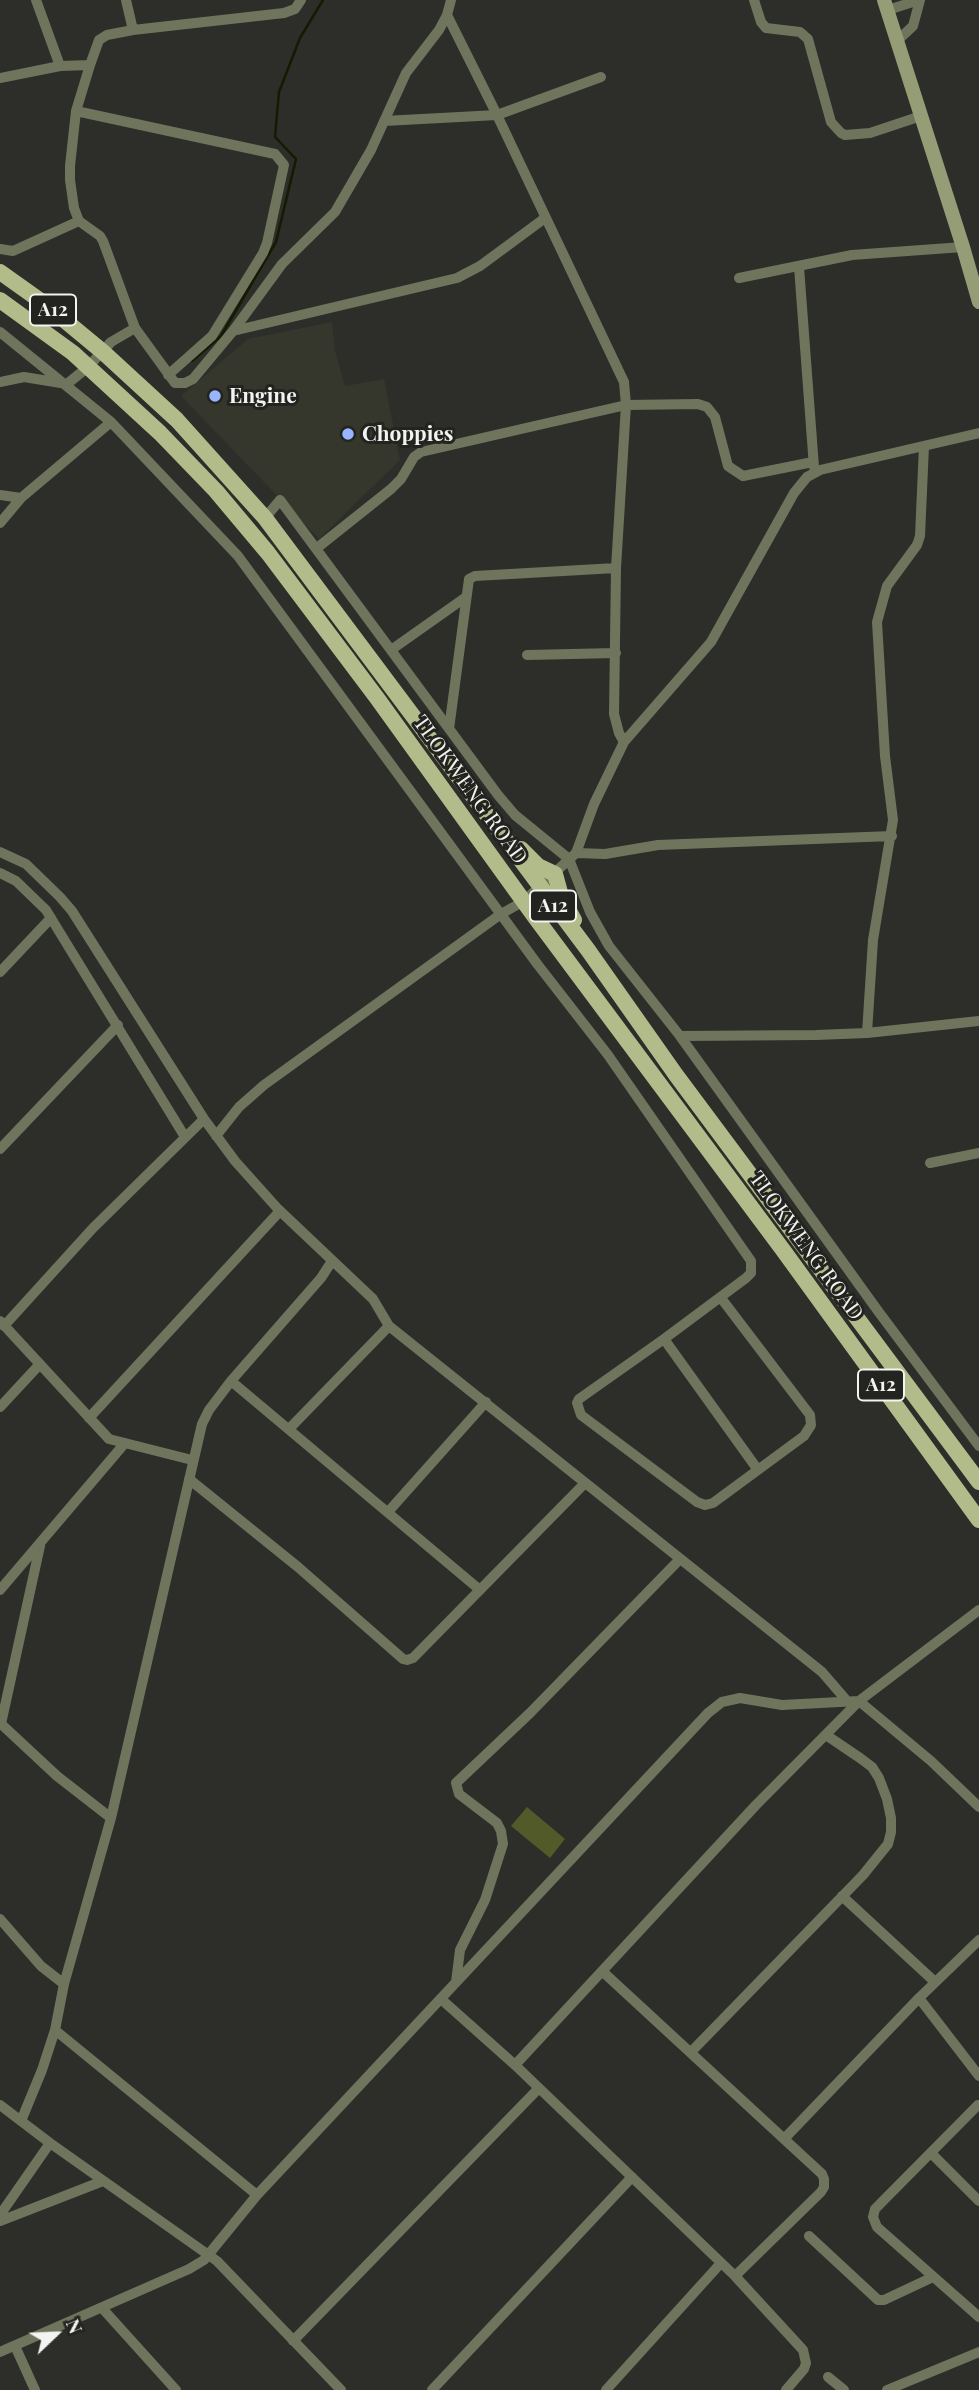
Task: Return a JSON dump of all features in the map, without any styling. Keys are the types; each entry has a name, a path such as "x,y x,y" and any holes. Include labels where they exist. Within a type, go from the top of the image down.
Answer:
{"main road":[{"name":"TLOKWENG ROAD","path":"0,272 45,303 177,420 265,518 588,950 676,1074 979,1482"},
{"name":"TLOKWENG ROAD","path":"0,300 88,367 160,433 216,491 268,553 979,1520"},
{"path":"498,831 514,841 538,866 555,874 561,896 588,945 588,950"}],"street":[{"path":"36,0 60,65"},
{"path":"126,0 133,30"},
{"path":"301,0 295,9 285,13 107,35 99,40 90,65 76,111 70,180 74,208 79,221 103,241 135,328 172,382 180,384 193,379 233,331 282,264 335,212 355,181 406,72 439,30 451,0"},
{"path":"754,0 761,22 766,28 800,32 808,39 831,122 841,133 870,133 920,116"},
{"path":"898,40 913,26 920,0 886,5 979,302"},
{"path":"447,15 498,115 622,376 626,405 616,568 614,715 624,742"},
{"path":"0,78 60,65 90,65"},
{"path":"384,121 498,115 601,77"},
{"path":"76,111 275,154 284,169 267,243 249,276 212,336 168,375"},
{"path":"233,331 457,278 480,266 545,218"},
{"path":"0,249 13,251 79,221"},
{"path":"739,278 852,255 963,247"},
{"path":"216,1136 239,1107 264,1085 524,901 572,856 624,742 711,642 794,493 814,467 799,267"},
{"path":"249,276 265,286"},
{"path":"0,382 24,377 67,384 88,367 111,342 135,328"},
{"path":"0,332 111,422 238,556 538,965 608,1055 751,1261 751,1273 577,1403 578,1411 701,1504 713,1503 804,1436 811,1425 810,1415 721,1297"},
{"path":"317,548 401,479 414,457 421,452 626,405 698,404 707,407 715,417 728,467 743,476 814,467 979,433"},
{"path":"0,523 21,498 111,422"},
{"path":"867,1033 873,940 892,836 892,802 883,732 877,622 887,586 920,537 925,446"},
{"path":"0,495 21,498"},
{"path":"265,518 280,500 515,815 572,856 600,932 680,1036 829,1244 979,1446"},
{"path":"449,729 467,581 475,576 616,568"},
{"path":"391,650 466,597"},
{"path":"527,654 616,653"},
{"path":"572,856 605,854 658,845 892,836"},
{"path":"0,852 26,864 72,911 216,1136 254,1184 280,1211 373,1299 389,1326 822,1672 853,1701 931,1760 979,1807"},
{"path":"0,873 16,881 46,910 185,1137"},
{"path":"0,972 51,918"},
{"path":"680,1036 782,1037 867,1033 979,1021"},
{"path":"0,1149 118,1025"},
{"path":"192,1460 109,1438 2,1323 93,1228 204,1119"},
{"path":"930,1163 979,1153"},
{"path":"89,1418 280,1211"},
{"path":"21,2121 55,2030 64,1984 111,1818 202,1424 231,1381 321,1278 332,1261"},
{"path":"289,1429 389,1326"},
{"path":"664,1339 758,1470"},
{"path":"0,1408 40,1364"},
{"path":"231,1381 480,1590"},
{"path":"388,1512 486,1402"},
{"path":"0,1590 125,1443"},
{"path":"189,1479 298,1567 405,1660 413,1658 585,1483"},
{"path":"41,1544 1,1723 57,1776 111,1818"},
{"path":"456,1982 460,1950 485,1900 503,1844 497,1823 458,1794 456,1783 530,1713 680,1559"},
{"path":"515,2065 756,1805 825,1735 853,1701 979,1610"},
{"path":"0,2352 195,2266 209,2255 257,2195 708,1713 722,1702 740,1698 782,1705 853,1701"},
{"path":"691,2052 863,1875 888,1843 891,1818 879,1778 872,1767 825,1735"},
{"path":"842,1896 935,1982"},
{"path":"0,1919 41,1966 64,1984"},
{"path":"784,2139 919,1998 979,1940"},
{"path":"602,1971 822,2174 824,2187 735,2276"},
{"path":"919,1998 979,2076"},
{"path":"441,1999 515,2065 735,2276 803,2350 806,2363 804,2369 786,2390"},
{"path":"55,2030 257,2195"},
{"path":"293,2341 539,2088"},
{"path":"0,2105 226,2269 341,2390"},
{"path":"978,2105 875,2209 873,2217 877,2227 979,2317"},
{"path":"0,2215 50,2143"},
{"path":"931,2153 979,2201"},
{"path":"432,2390 632,2177"},
{"path":"0,2221 103,2181"},
{"path":"809,2236 878,2300 884,2300 933,2277"},
{"path":"606,2390 721,2263"},
{"path":"102,2308 176,2390"},
{"path":"15,2346 35,2390"},
{"path":"887,2390 979,2352"},
{"path":"828,2377 844,2390"}],"shaded area":[{"name":"Choppies","path":"332,322 335,351 345,386 384,379 400,460 319,539 181,396 248,339"}],"green space":[{"path":"527,1807 565,1839 550,1858 511,1826"}],"waterway":[{"path":"192,361 221,336 276,242 296,159 275,137 279,92 300,38 323,0"}],"place":[{"name":"Engine","path":"215,396"},
{"name":"Choppies","path":"348,434"}]}
